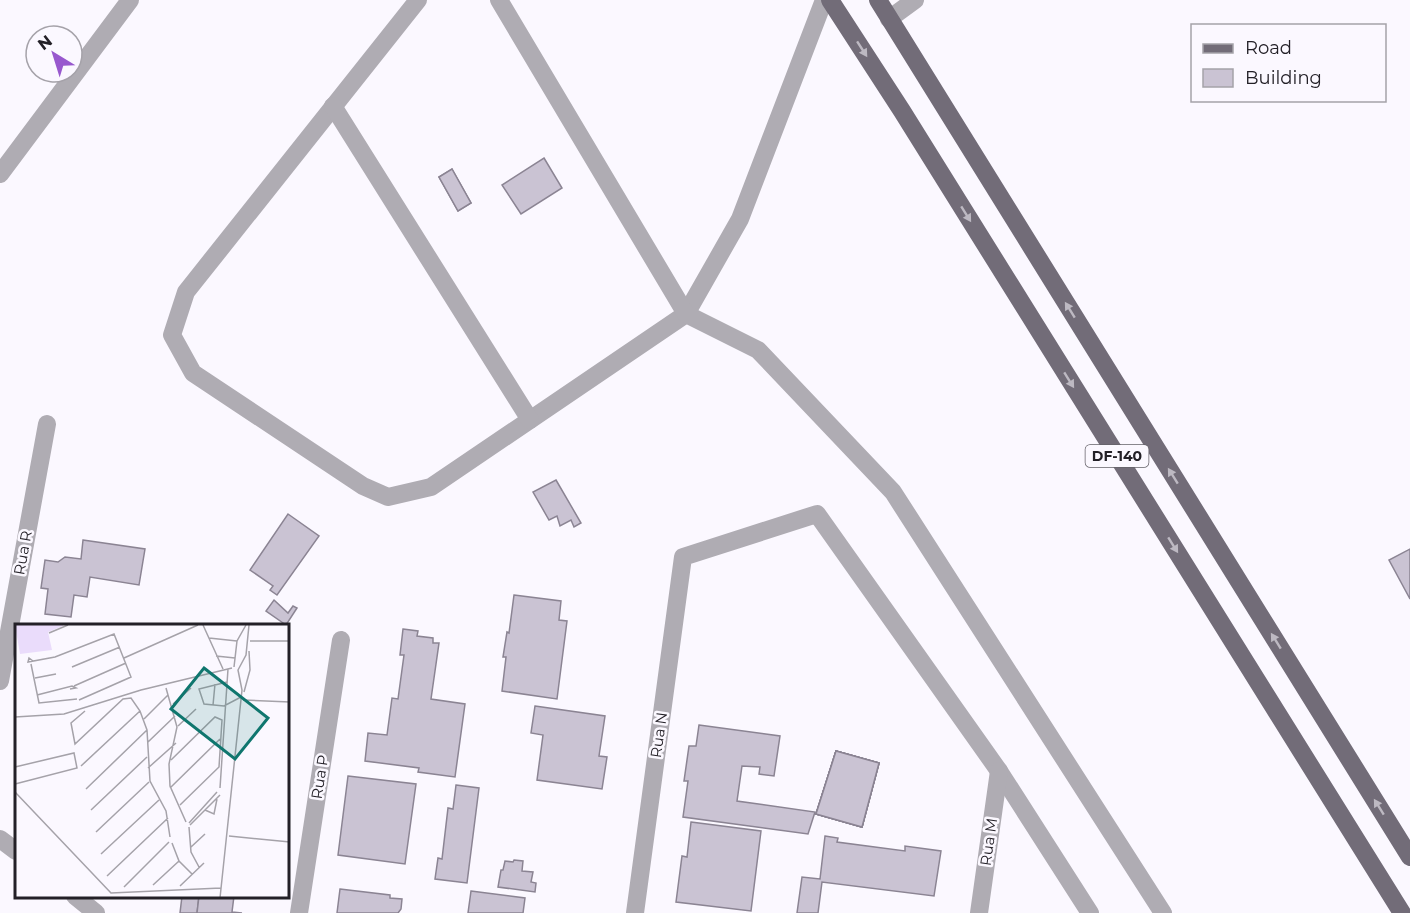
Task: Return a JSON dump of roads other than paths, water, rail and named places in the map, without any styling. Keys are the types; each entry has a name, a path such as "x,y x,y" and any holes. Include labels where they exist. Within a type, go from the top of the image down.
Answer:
{"main road":[{"name":"DF-140","path":"830,0 902,111 1402,913"},
{"name":"DF-140","path":"878,0 1410,856"}],"street":[{"path":"0,174 130,0"},
{"path":"418,0 186,292 172,335 194,373 363,486 388,497 430,487 686,314 740,219 824,0"},
{"path":"499,0 686,314 758,350 893,492 1163,913"},
{"path":"889,19 915,0"},
{"path":"333,106 530,420"},
{"name":"Rua R","path":"0,681 47,424"},
{"name":"Rua N","path":"635,913 683,557 817,514 999,771"},
{"name":"Rua P","path":"299,913 341,640"},
{"path":"999,771 1090,913"},
{"name":"Rua M","path":"979,913 999,771"},
{"path":"0,839 15,850"},
{"path":"76,898 96,913"}]}
